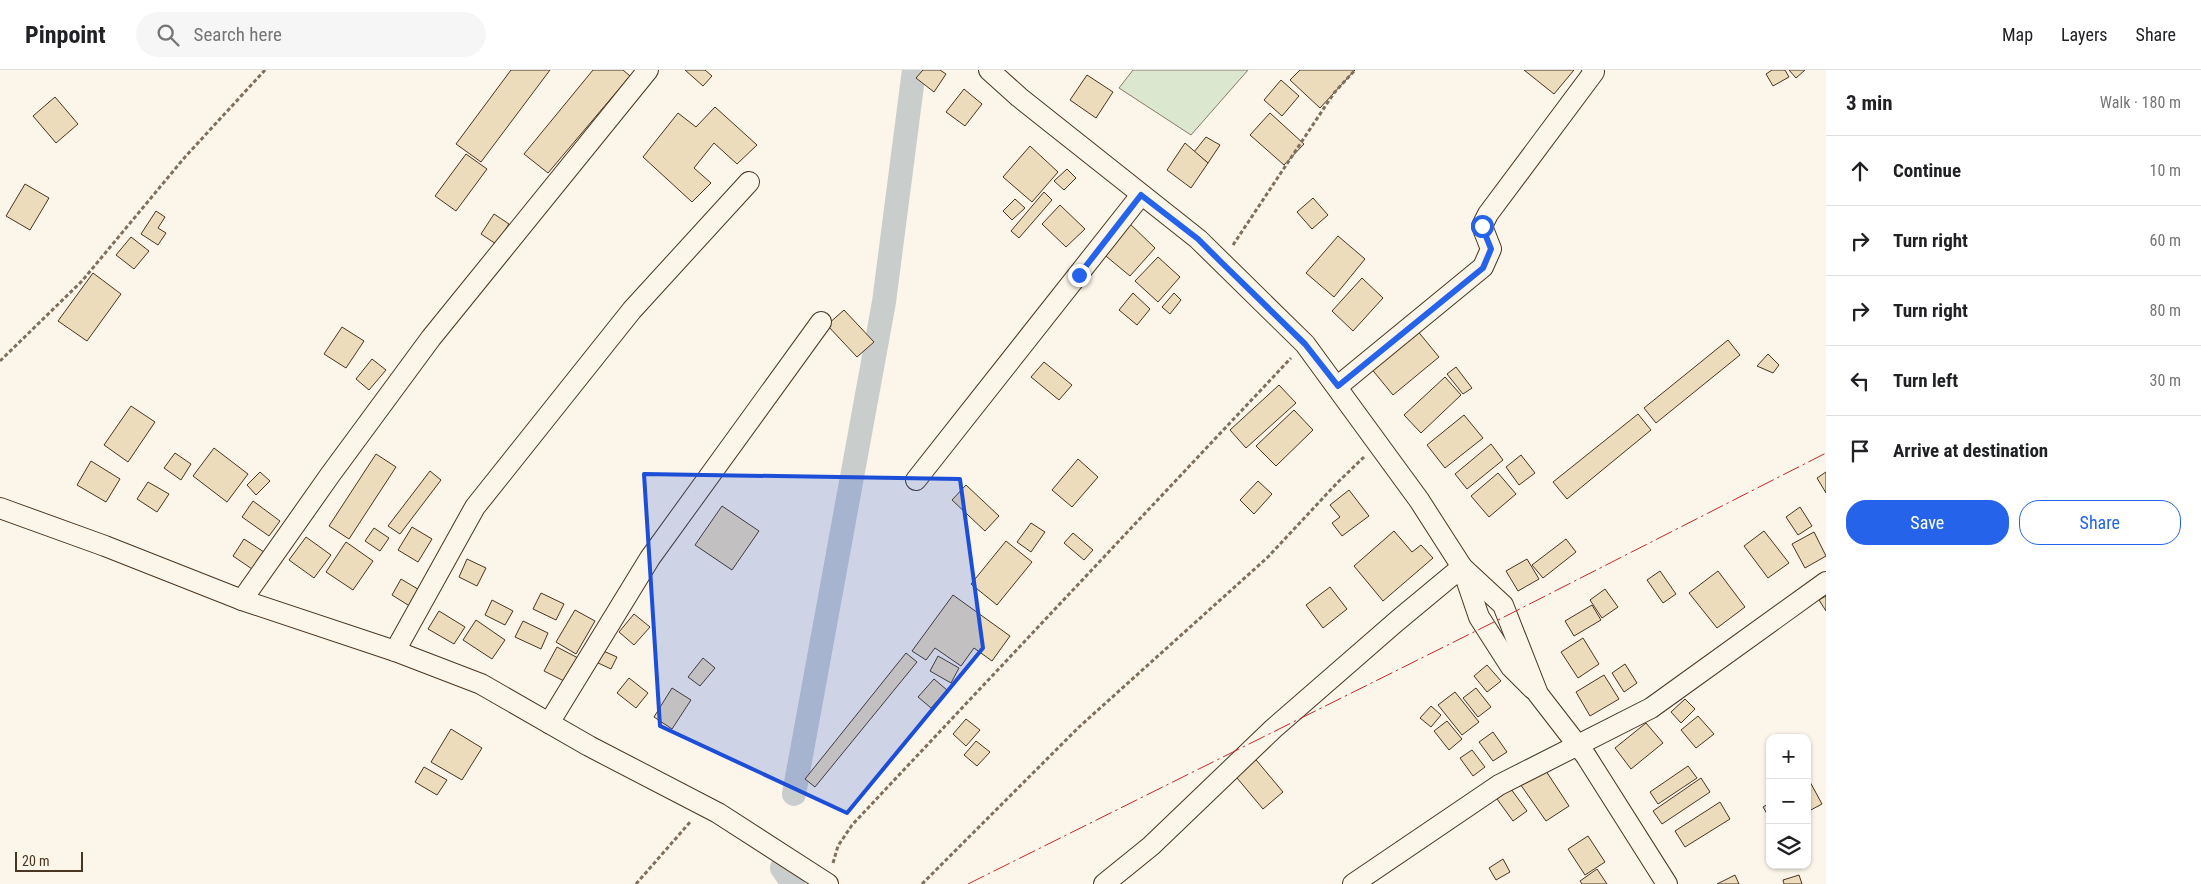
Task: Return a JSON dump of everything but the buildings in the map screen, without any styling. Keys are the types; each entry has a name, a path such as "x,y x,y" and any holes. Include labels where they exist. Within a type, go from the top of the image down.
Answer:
{"street":[{"path":"242,600 431,338 648,70"},
{"path":"989,70 1019,97 1198,239 1305,344 1338,386 1419,500 1462,567 1479,617 1511,667 1538,694 1586,756 1667,884"},
{"path":"1338,386 1483,268 1491,249 1482,226 1488,214 1594,72 1592,70"},
{"path":"395,651 475,507 632,310 749,182"},
{"path":"916,480 1141,195"},
{"path":"549,723 650,558 821,322"},
{"path":"0,508 242,600 395,651 481,684 549,723 705,806 827,883"},
{"path":"1462,567 1503,605 1538,694"},
{"path":"1104,884 1151,846 1273,729 1396,621 1462,567"},
{"path":"1353,884 1500,785 1651,708 1826,582"}],"path":[{"path":"0,361 82,281 185,157 265,70"},
{"path":"1221,262 1334,93 1355,70"},
{"path":"827,883 838,846 852,825 1305,344"},
{"path":"922,884 1079,728 1268,557 1337,483 1378,443"},
{"path":"636,884 705,806"}],"highlighted area":[{"path":"644,474 960,479 983,648 847,813 660,726"}],"green space":[{"path":"1133,70 1248,70 1191,135 1119,88"}],"waterway":[{"path":"794,794 884,302 914,70"},
{"path":"782,868 793,884"}],"power":[{"path":"968,884 1506,616 1826,453"}],"route":[{"path":"1079,275 1141,195 1198,239 1305,344 1338,386 1483,268 1491,249 1482,226"}]}
